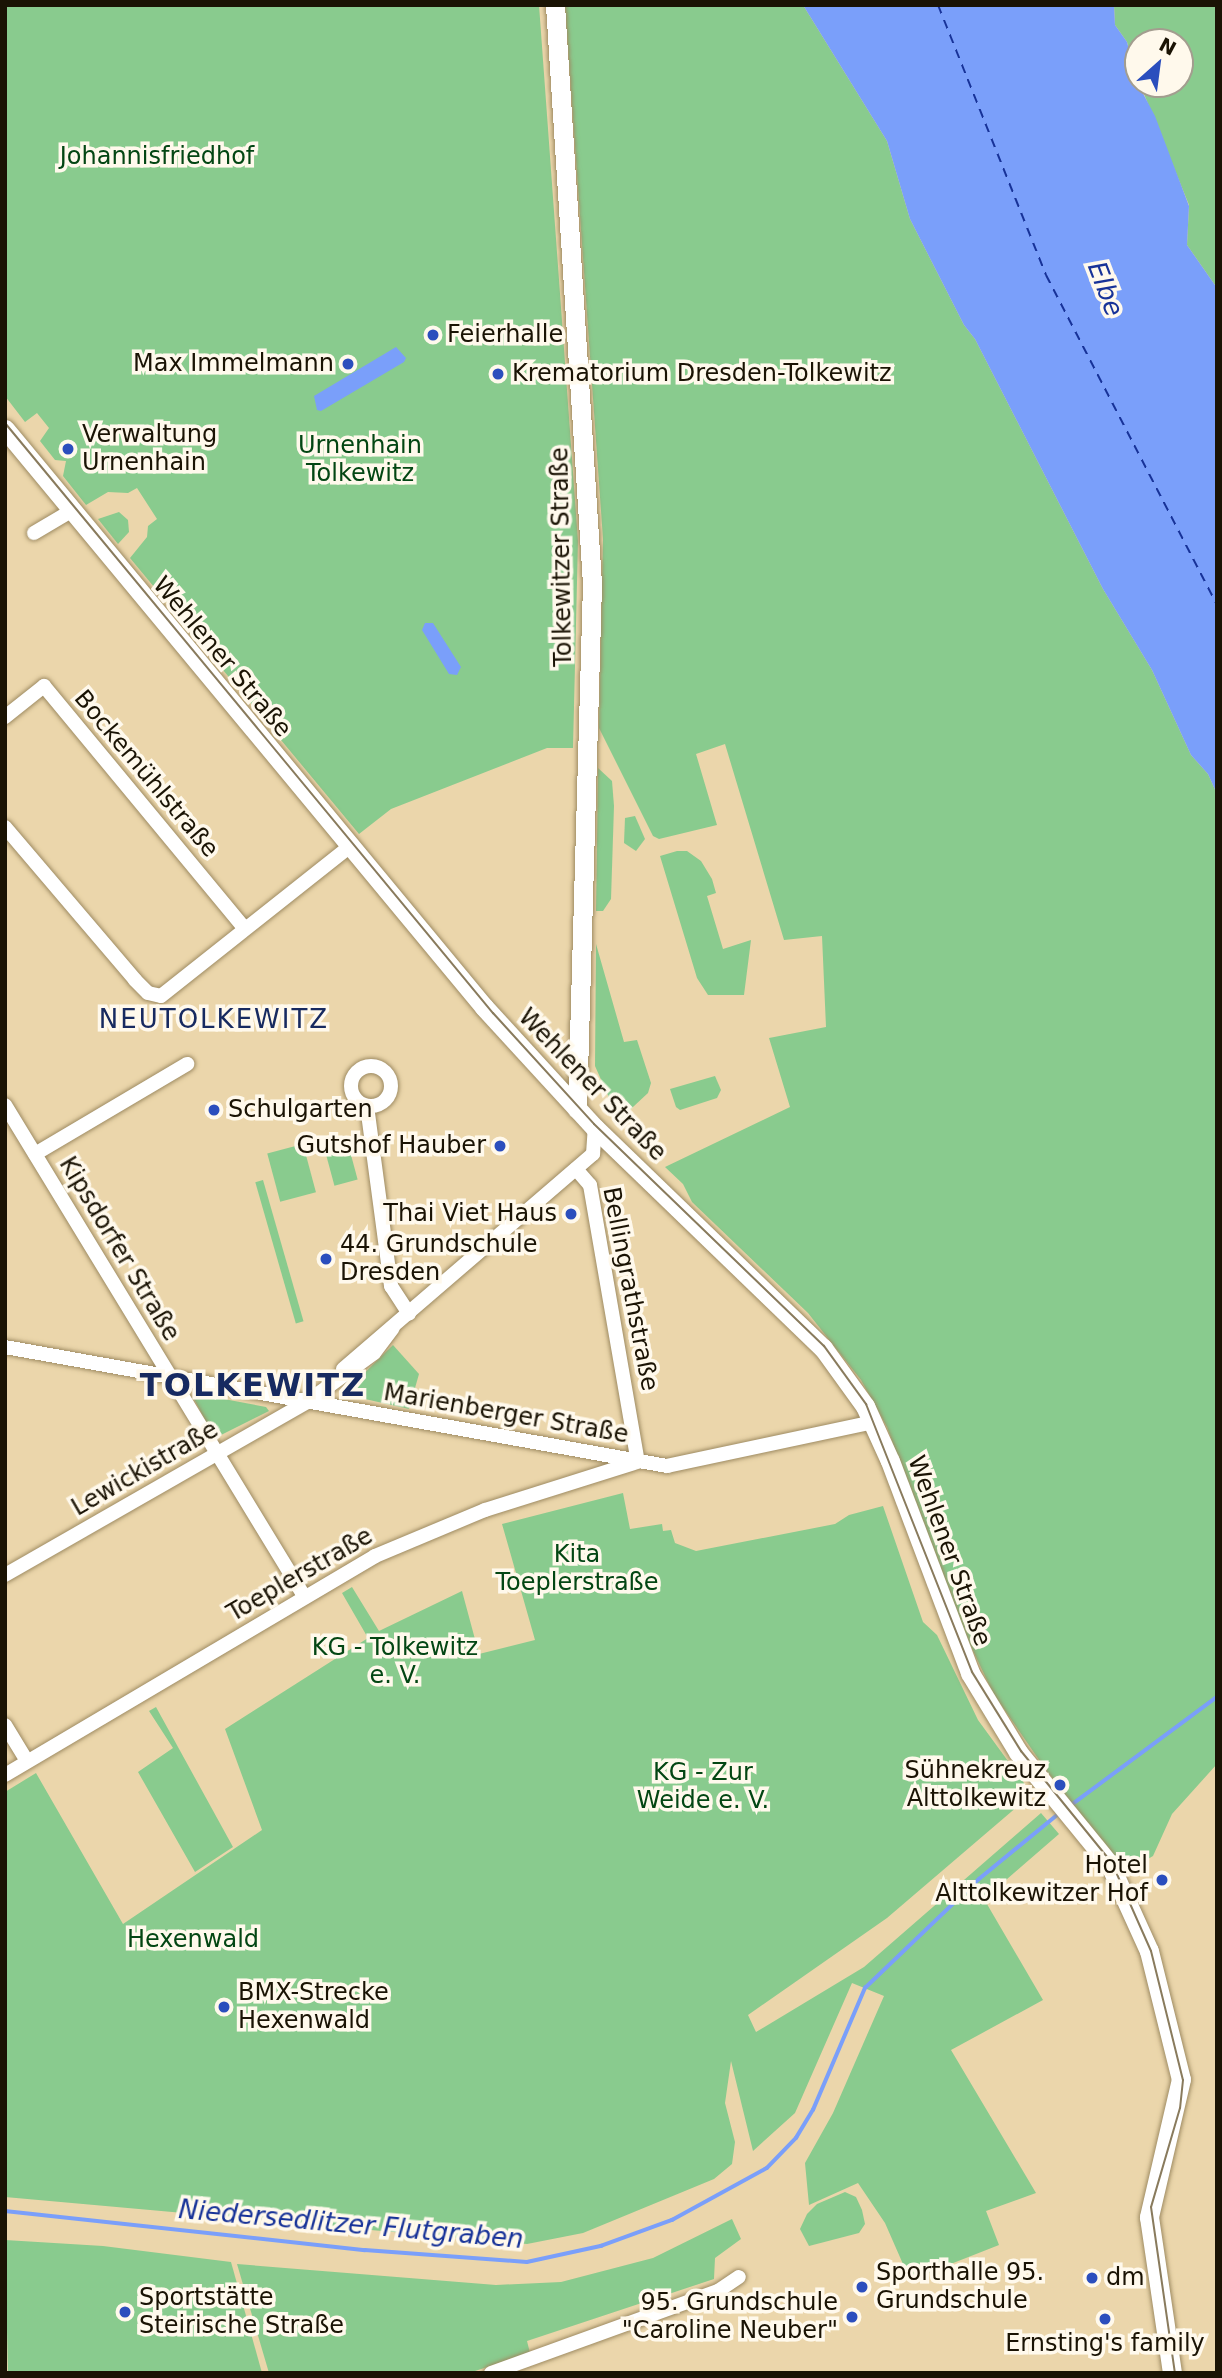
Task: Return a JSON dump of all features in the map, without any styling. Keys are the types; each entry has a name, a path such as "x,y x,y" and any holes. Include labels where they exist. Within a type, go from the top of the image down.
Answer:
{"main road":[{"name":"Tolkewitzer Straße","path":"555,5 592,584 577,1109"},
{"name":"Wehlener Straße","path":"5,429 349,847 577,1109 823,1348 874,1422 970,1673 1004,1731 1110,1865 1140,1923 1180,2064 1178,2107 1150,2206 1172,2373"}],"street":[{"path":"34,533 71,511"},
{"name":"Bockemühlstraße","path":"5,717 44,686 245,929"},
{"path":"5,827 148,993 168,993 349,847"},
{"path":"35,1154 187,1064"},
{"name":"Kipsdorfer Straße","path":"5,1105 304,1596"},
{"path":"367,1106 391,1286 409,1314"},
{"name":"Lewickistraße","path":"5,1575 307,1402 374,1353 393,1328 593,1154 595,1128"},
{"name":"Bellingrathstraße","path":"576,1169 590,1185 638,1462"},
{"name":"Marienberger Straße","path":"5,1347 667,1466 874,1422"},
{"name":"Toeplerstraße","path":"5,1775 304,1596 385,1551 485,1510 638,1462"},
{"path":"5,1725 27,1761"},
{"path":"491,2373 718,2291 739,2277"}],"green space":[{"name":"Urnenhain Tolkewitz","path":"5,5 539,5 578,541 573,748 547,748 391,809 359,834 130,558 147,537 148,526 157,519 137,488 128,493 108,492 86,505 63,476 66,461 55,460 40,441 49,428 37,413 25,422 5,396"},
{"path":"565,5 803,5 887,141 910,219 964,325 975,339 1103,589 1152,670 1191,755 1208,774 1217,794 1217,1764 1172,1814 1153,1856 1126,1872 1046,1770 993,1693 952,1606 887,1427 861,1380 808,1313 692,1202 683,1184 665,1167 790,1107 769,1038 826,1027 822,936 784,940 725,744 696,754 717,825 659,839 653,836 599,728 603,539"},
{"path":"1114,5 1217,5 1217,288 1187,245 1189,205 1146,98 1194,98 1194,28 1124,28 1124,38 1115,25"},
{"path":"119,512 128,520 129,532 118,544 98,519"},
{"path":"598,768 612,781 614,806 611,899 603,911 596,911"},
{"path":"635,816 645,839 636,851 624,843 625,818"},
{"path":"687,851 701,861 712,879 716,893 707,896 723,949 751,940 744,995 708,995 697,978 660,856"},
{"path":"596,944 624,1042 637,1040 651,1083 648,1093 619,1120 595,1066"},
{"path":"715,1076 721,1090 717,1098 680,1110 676,1107 670,1089"},
{"path":"347,1140 358,1180 334,1186 324,1146"},
{"path":"303,1144 316,1192 280,1202 267,1154"},
{"path":"263,1180 304,1321 296,1324 255,1182"},
{"path":"393,1345 419,1374 409,1409 343,1394"},
{"path":"197,1394 266,1407 269,1411 219,1436 211,1431 194,1399"},
{"path":"623,1493 630,1529 662,1524 663,1531 671,1530 675,1543 696,1551 835,1524 849,1515 883,1506 923,1622 937,1635 978,1720 1032,1794 887,1918 748,2015 756,2032 864,1967 1041,1813 1059,1834 984,1899 1043,2000 951,2050 1036,2193 986,2211 999,2245 910,2280 885,2223 858,2183 809,2205 805,2163 833,2113 884,1996 852,1983 795,2113 753,2151 731,2061 725,2103 735,2142 732,2164 714,2179 583,2233 527,2244 5,2197 5,1792 36,1773 123,1924 262,1830 225,1729 368,1638 342,1593 352,1587 379,1631 462,1591 479,1654 535,1640 502,1524"},
{"path":"156,1707 233,1847 195,1872 138,1772 173,1748 149,1711"},
{"path":"845,2192 856,2197 862,2210 865,2224 859,2233 809,2246 800,2229 807,2214 817,2204"},
{"path":"732,2219 741,2239 715,2258 714,2279 527,2341 530,2353 469,2373 269,2373 237,2264 496,2285 561,2282 653,2258"},
{"name":"Sportstätte Steirische Straße","path":"5,2240 103,2246 231,2262 262,2373 8,2373"}],"water":[{"name":"Elbe","path":"803,5 1114,5 1115,25 1124,38 1124,98 1145,98 1155,116 1189,206 1187,245 1217,288 1217,794 1208,774 1191,755 1152,670 1103,589 975,339 964,325 910,219 887,141"},
{"path":"396,347 406,358 404,362 321,411 317,410 314,396"},
{"path":"425,623 433,623 461,667 457,675 449,674 422,630"}],"waterway":[{"name":"Niedersedlitzer Flutgraben","path":"1070,1806 1217,1697"},
{"name":"Niedersedlitzer Flutgraben","path":"5,2211 365,2250 527,2262 601,2246 672,2220 767,2168 796,2138 813,2110 865,1988 979,1879 1061,1812"}],"ferry route":[{"path":"938,5 1046,275 1217,605"}],"tram line":[{"path":"5,423 493,1013 594,1124 824,1346 866,1404 972,1672 1021,1751 1112,1863 1151,1951 1183,2080 1180,2108 1151,2207 1175,2373"}],"place":[{"name":"Feierhalle","path":"433,335"},
{"name":"Max Immelmann","path":"348,364"},
{"name":"Krematorium Dresden-Tolkewitz","path":"498,374"},
{"name":"Verwaltung Urnenhain","path":"68,449"},
{"name":"Schulgarten","path":"214,1110"},
{"name":"Gutshof Hauber","path":"500,1146"},
{"name":"Thai Viet Haus","path":"571,1214"},
{"name":"44. Grundschule Dresden","path":"326,1259"},
{"name":"Sühnekreuz Alttolkewitz","path":"1060,1785"},
{"name":"Hotel Alttolkewitzer Hof","path":"1162,1880"},
{"name":"BMX-Strecke Hexenwald","path":"224,2007"},
{"name":"dm","path":"1092,2278"},
{"name":"Sporthalle 95. Grundschule","path":"862,2287"},
{"name":"Sportstätte Steirische Straße","path":"125,2312"},
{"name":"95. Grundschule \"Caroline Neuber\"","path":"852,2317"},
{"name":"Ernsting's family","path":"1105,2319"}],"district":[{"name":"NEUTOLKEWITZ","path":"214,1020"},
{"name":"TOLKEWITZ","path":"253,1385"}],"park label":[{"name":"Johannisfriedhof","path":"157,157"},
{"name":"Kita Toeplerstraße","path":"577,1569"},
{"name":"KG - Tolkewitz e. V.","path":"395,1662"},
{"name":"KG - Zur Weide e. V.","path":"703,1787"},
{"name":"Hexenwald","path":"193,1940"}]}
